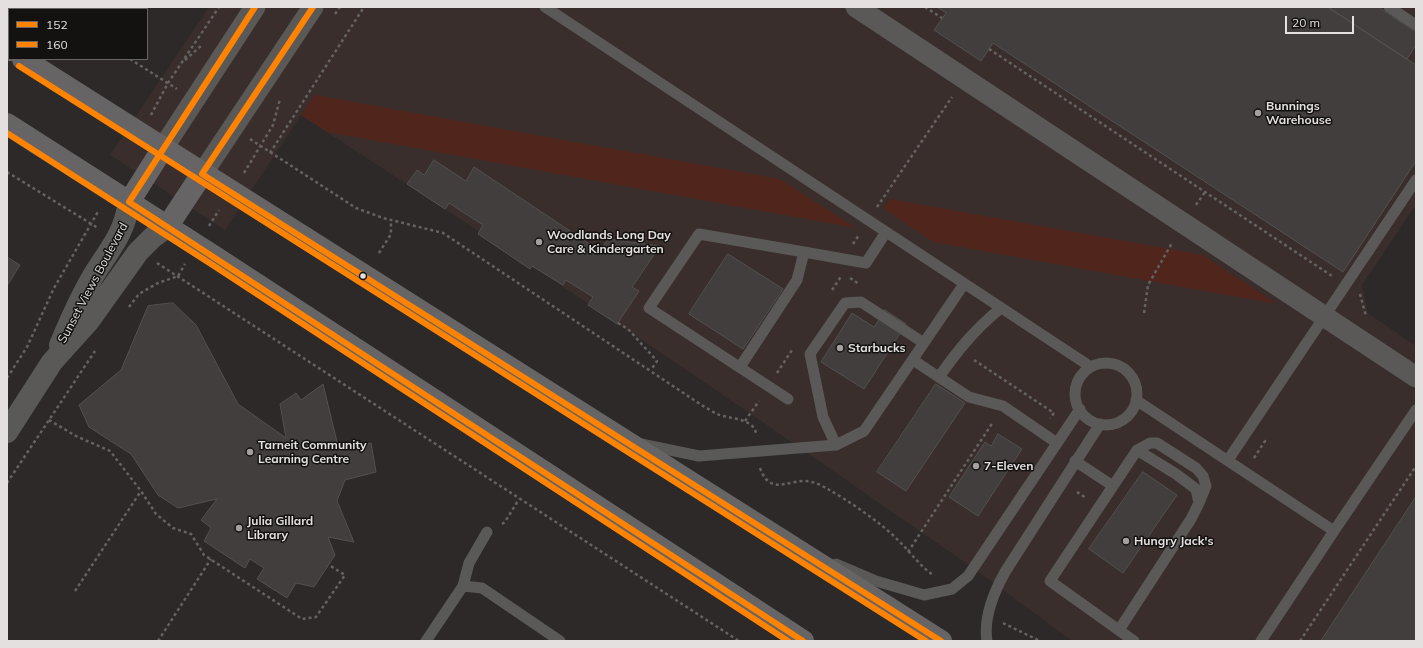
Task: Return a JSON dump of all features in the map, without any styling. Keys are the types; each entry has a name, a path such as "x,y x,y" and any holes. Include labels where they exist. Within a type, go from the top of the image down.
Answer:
{"highway":[{"path":"25,60 202,174 941,641"},
{"path":"7,124 803,641"},
{"path":"129,202 163,148"},
{"path":"167,227 202,174"}],"street":[{"path":"163,148 255,7"},
{"path":"202,174 313,7"},
{"path":"856,7 1416,377"},
{"name":"Sunset Views Boulevard","path":"7,432 52,362 83,296 117,240 126,221 129,202"},
{"name":"Sunset Views Boulevard","path":"52,362 88,322 138,252 153,237 167,227"}],"lane":[{"path":"545,7 1091,367"},
{"path":"1389,7 1416,25"},
{"path":"1228,460 1416,180"},
{"path":"788,399 648,308 699,234 866,263 886,232"},
{"path":"740,368 797,280 804,252"},
{"path":"625,441 699,456 836,445 864,431 964,284"},
{"path":"836,445 823,417 810,354 845,303 861,302 924,343"},
{"path":"939,377 966,340 982,323 1001,308"},
{"path":"913,360 969,397 1002,406 1057,443"},
{"path":"1112,363 1122,367 1129,373 1134,381 1137,391 1133,409 1119,422 1100,424 1091,420 1077,404 1075,393 1077,383 1083,374 1091,367 1112,363"},
{"path":"1136,400 1334,531"},
{"path":"782,540 876,581 924,595 952,589 968,576 1080,409"},
{"path":"1261,641 1416,410"},
{"path":"987,641 988,614 994,592 1004,572 1100,424"},
{"path":"1119,630 1191,519 1206,486 1203,476 1196,468 1158,443 1150,443 1137,450 1050,581 1134,641"},
{"path":"1137,450 1176,474 1196,489 1199,503"},
{"path":"1076,461 1113,486"},
{"path":"426,641 463,586 469,563 487,532"},
{"path":"463,586 482,588 560,641"}],"path":[{"path":"132,60 168,83 219,7"},
{"path":"331,20 340,7"},
{"path":"270,153 364,7"},
{"path":"925,7 942,18"},
{"path":"183,61 201,47 204,42"},
{"path":"989,49 1361,295 1365,315 1371,320"},
{"path":"847,260 850,250 868,221 964,78"},
{"path":"281,96 273,125 261,147 356,208 391,220 443,233 717,414 745,422 752,426 756,432 757,451 762,475 770,482 778,486 811,481 827,489 883,527 931,574 952,589"},
{"path":"7,172 92,225 54,288 27,347 7,378"},
{"path":"1144,313 1148,285 1184,223 1205,192"},
{"path":"379,252 391,234 391,220"},
{"path":"125,312 139,294 158,283 178,276 518,499 739,641"},
{"path":"618,323 628,329 657,361 651,370"},
{"path":"7,484 97,348"},
{"path":"908,552 1015,387"},
{"path":"48,420 76,436 110,451 141,491 156,514 173,528 191,534 204,555 302,619 316,617 345,575 329,564"},
{"path":"1300,641 1416,466"},
{"path":"75,591 141,491"},
{"path":"487,532 505,522 518,499"},
{"path":"158,641 211,560"},
{"path":"988,614 1040,641"}],"shaded area":[{"path":"209,7 1416,7 1416,205 1362,285 1368,313 1416,346 1416,641 1072,641 980,573 764,423 571,292 301,115 225,230 110,155"},
{"path":"315,95 780,179 856,228 327,132 301,115"},
{"path":"890,199 1203,255 1277,304 933,242 883,208"}],"building":[{"name":"Bunnings Warehouse","path":"937,7 1328,7 1416,65 1416,161 1343,272 993,43 981,61 934,30 946,13"},
{"path":"1328,7 1378,7 1416,32 1416,45 1407,59"},
{"name":"Woodlands Long Day Care & Kindergarten","path":"434,160 466,181 474,167 600,251 608,239 660,246 632,287 639,291 617,324 588,305 593,297 566,280 563,285 532,266 530,269 478,234 483,225 449,203 445,209 407,184 417,170 424,175"},
{"path":"728,254 783,289 743,349 689,314"},
{"path":"7,257 20,265 7,286"},
{"name":"Tarneit Community Learning Centre","path":"173,303 196,325 238,404 286,438 280,404 296,393 301,400 323,384 339,450 371,443 376,472 345,480 337,501 354,542 328,537 335,555 314,587 296,583 287,598 257,579 264,568 250,559 245,568 204,541 211,528 201,520 217,499 178,508 158,495 131,454 89,427 79,405 121,370 148,306"},
{"path":"885,310 906,324 864,389 821,362 852,313 874,327"},
{"path":"936,384 965,403 906,491 877,472"},
{"path":"998,434 1022,449 978,516 949,497 985,442 991,446"},
{"path":"1143,472 1177,495 1123,573 1089,549"},
{"path":"1416,497 1416,641 1321,641"}],"transit line":[{"name":"152","path":"255,7 129,202 803,641"},
{"name":"152","path":"313,7 202,174 941,641"},
{"name":"160","path":"19,66 926,641"},
{"name":"160","path":"7,133 211,264 788,641"}],"place":[{"name":"Bunnings Warehouse","path":"1258,113"},
{"name":"Woodlands Long Day Care & Kindergarten","path":"539,242"},
{"name":"Starbucks","path":"840,348"},
{"name":"Tarneit Community Learning Centre","path":"250,452"},
{"name":"7-Eleven","path":"976,466"},
{"name":"Julia Gillard Library","path":"239,528"},
{"name":"Hungry Jack's","path":"1126,541"}]}
